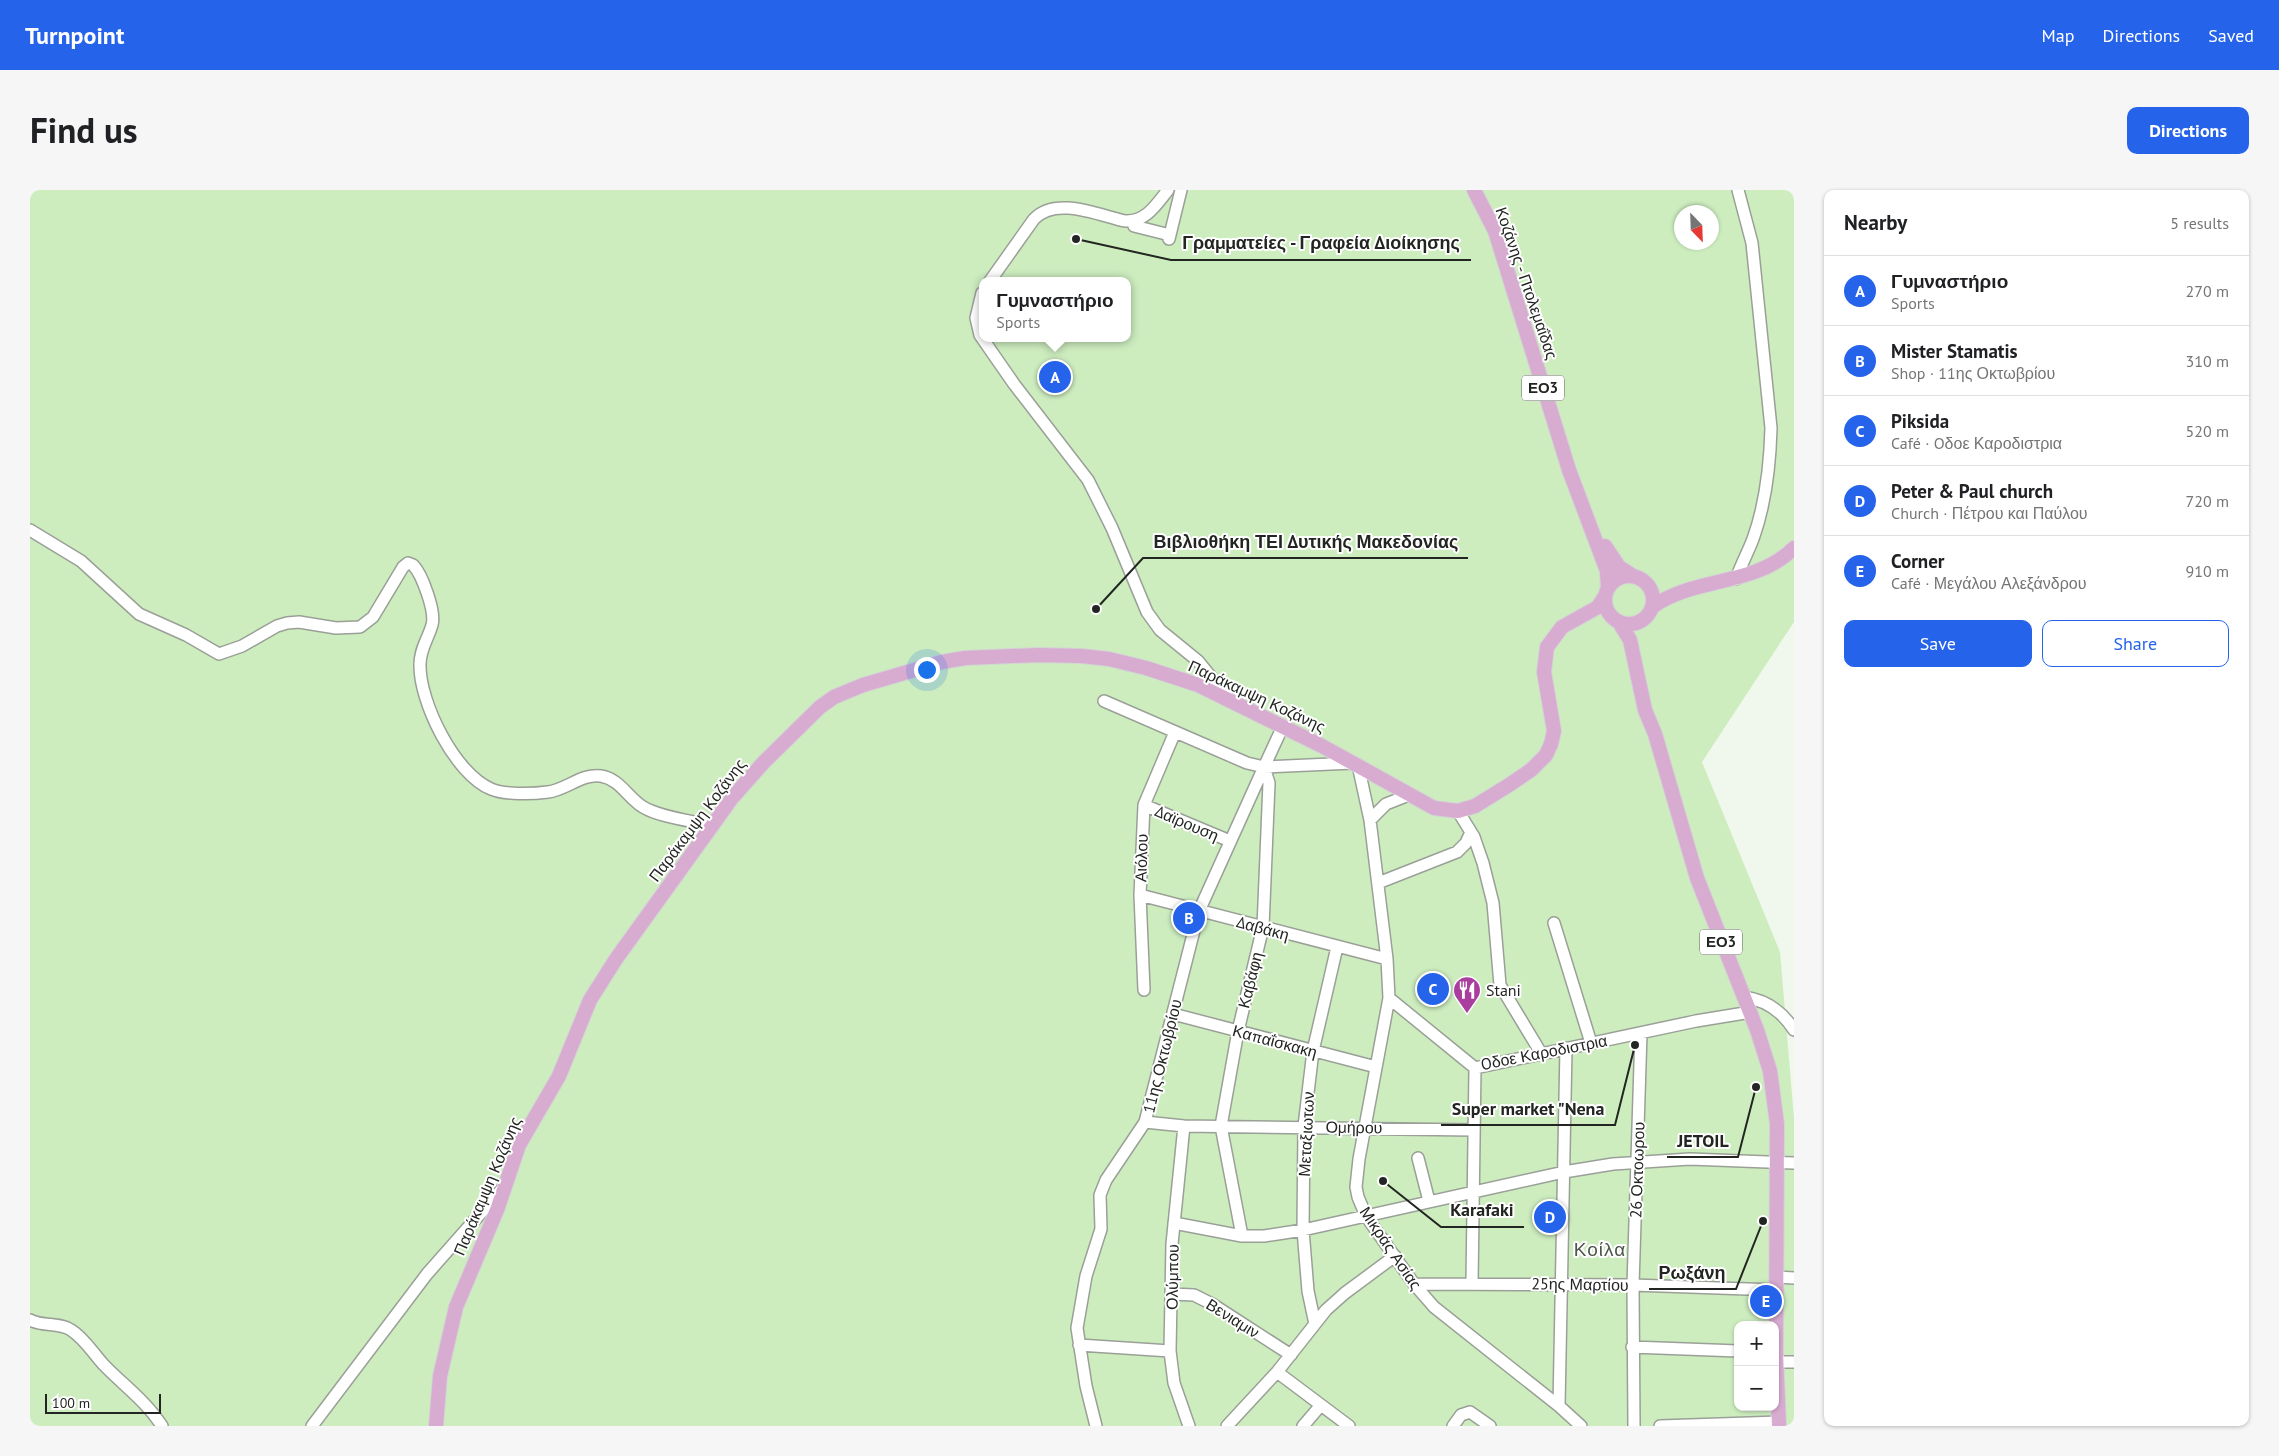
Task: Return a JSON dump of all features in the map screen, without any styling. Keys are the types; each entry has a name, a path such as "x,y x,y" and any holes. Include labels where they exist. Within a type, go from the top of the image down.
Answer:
{"main road":[{"name":"Κοζάνης - Πτολεμαΐδας","path":"1474,190 1494,231 1569,470 1607,571 1606,592"},
{"name":"Κοζάνης - Πτολεμαΐδας","path":"1483,190 1502,228 1566,437 1605,546 1613,562 1633,576"},
{"path":"1585,615 1632,624 1665,598 1687,589 1736,578 1765,568 1794,548"},
{"path":"1606,592 1619,578 1633,576"},
{"name":"ΕΟ3","path":"1633,576 1647,584 1653,595 1648,613 1638,634 1638,649 1655,734 1679,820 1710,914 1765,1052 1773,1087 1777,1124 1776,1321"},
{"path":"1647,584 1658,590 1687,589"},
{"name":"Παράκαμψη Κοζάνης","path":"436,1426 440,1376 456,1307 497,1210 520,1145 559,1076 590,1000 616,959 732,798 764,762 820,707 834,698 863,685 942,662 996,656 1082,656 1129,662 1229,699 1356,764 1434,808 1458,811 1474,806 1504,788 1531,770 1546,755 1552,744 1554,731 1544,672 1547,648 1562,627 1598,607 1606,592"},
{"name":"ΕΟ3","path":"1606,592 1606,608 1630,640 1645,710 1655,734"},
{"name":"ΕΟ3","path":"1776,1366 1779,1424"}],"street":[{"path":"993,277 1034,218 1044,211 1062,207 1135,221 1148,213 1168,190"},
{"path":"1135,221 1134,226 1170,237 1181,190"},
{"path":"1736,578 1752,539 1764,502 1771,457 1771,428 1754,252 1738,190"},
{"path":"979,305 976,318 979,331"},
{"path":"985,342 1014,384 1088,480 1112,528 1139,594 1153,622 1198,661 1229,699"},
{"path":"30,530 81,561 139,614 186,635 219,654 242,646 277,626 287,623 299,622 336,628 360,627 373,617 403,567 408,563 413,564 424,586 433,620 420,658 423,692 444,741 474,777 491,789 533,793 558,790 590,776 604,776 618,784 642,807 654,813 713,826"},
{"path":"1104,701 1247,763 1264,767 1356,764 1370,820 1387,959 1389,998"},
{"path":"1264,767 1283,726"},
{"name":"Αιόλου","path":"1144,990 1140,894 1144,805 1174,732"},
{"name":"11ης Οκτωβρίου","path":"1096,1426 1086,1386 1078,1328 1083,1289 1101,1229 1100,1195 1106,1180 1145,1122 1199,911 1264,767"},
{"name":"Καβάφη","path":"1242,1236 1221,1126 1238,1031 1263,927 1269,783 1264,767"},
{"path":"1370,820 1386,804 1409,795"},
{"name":"Δαϊρουση","path":"1144,805 1230,841"},
{"path":"1458,811 1471,832 1483,863 1492,903 1500,986 1541,1053"},
{"path":"1378,883 1457,852 1466,843 1471,832"},
{"name":"Δαβάκη","path":"1140,894 1387,959"},
{"path":"1554,923 1591,1043"},
{"name":"Μεταξιωτων","path":"1315,1324 1308,1291 1304,1230 1304,1126 1313,1052 1337,947"},
{"path":"1744,997 1766,1002 1778,1011 1793,1028"},
{"name":"Oδοε Καροδιστρια","path":"1389,998 1475,1068 1541,1053 1750,1012"},
{"name":"Μικράς Ασίας","path":"1389,998 1356,1186 1358,1197 1366,1216 1414,1284 1434,1307 1559,1406 1581,1426"},
{"name":"Καπαΐσκακη","path":"1173,1014 1376,1067"},
{"name":"26 Οκτοωρου","path":"1634,1426 1633,1285 1641,1033"},
{"path":"1559,1406 1566,1048"},
{"path":"1472,1283 1475,1068"},
{"name":"Ομήρου","path":"1145,1122 1184,1126 1304,1126 1473,1130"},
{"name":"Ολύμπου","path":"1184,1126 1174,1223 1170,1351 1174,1384 1189,1426"},
{"path":"1418,1158 1429,1201"},
{"path":"1174,1223 1242,1236 1264,1236 1304,1230 1564,1172 1637,1161 1690,1159 1794,1164"},
{"path":"312,1426 427,1274 505,1186"},
{"path":"1227,1426 1277,1372 1315,1324 1345,1293 1395,1256"},
{"name":"25ης Μαρτίου","path":"1414,1284 1776,1284 1794,1278"},
{"name":"Βενιαμιν","path":"1172,1294 1194,1295 1212,1304 1291,1355"},
{"path":"30,1320 38,1324 65,1327 77,1334 105,1365 148,1405 162,1426"},
{"path":"1079,1345 1170,1351"},
{"path":"1632,1346 1734,1351"},
{"path":"1779,1356 1794,1362"},
{"path":"1277,1372 1349,1426"},
{"path":"1303,1426 1321,1405"},
{"path":"1453,1426 1460,1415 1465,1412 1474,1413 1490,1426"},
{"path":"1660,1426 1779,1424"}],"green space":[{"path":"30,190 1794,190 1794,622 1702,762 1780,952 1794,1118 1794,1426 30,1426"}],"place":[{"name":"Γραμματείες - Γραφεία Διοίκησης","path":"1076,239"},
{"name":"Γυμναστήριο","path":"1055,377"},
{"name":"Βιβλιοθήκη ΤΕΙ Δυτικής Μακεδονίας","path":"1096,609"},
{"name":"Mister Stamatis","path":"1189,918"},
{"name":"Piksida","path":"1433,989"},
{"name":"Stani","path":"1467,1014"},
{"name":"Super market \"Nena","path":"1635,1045"},
{"name":"JETOIL","path":"1756,1087"},
{"name":"Karafaki","path":"1383,1181"},
{"name":"Peter & Paul church","path":"1550,1217"},
{"name":"Ρωξάνη","path":"1763,1221"},
{"name":"Corner","path":"1766,1301"}],"district":[{"name":"Κοίλα","path":"1600,1249"}]}
